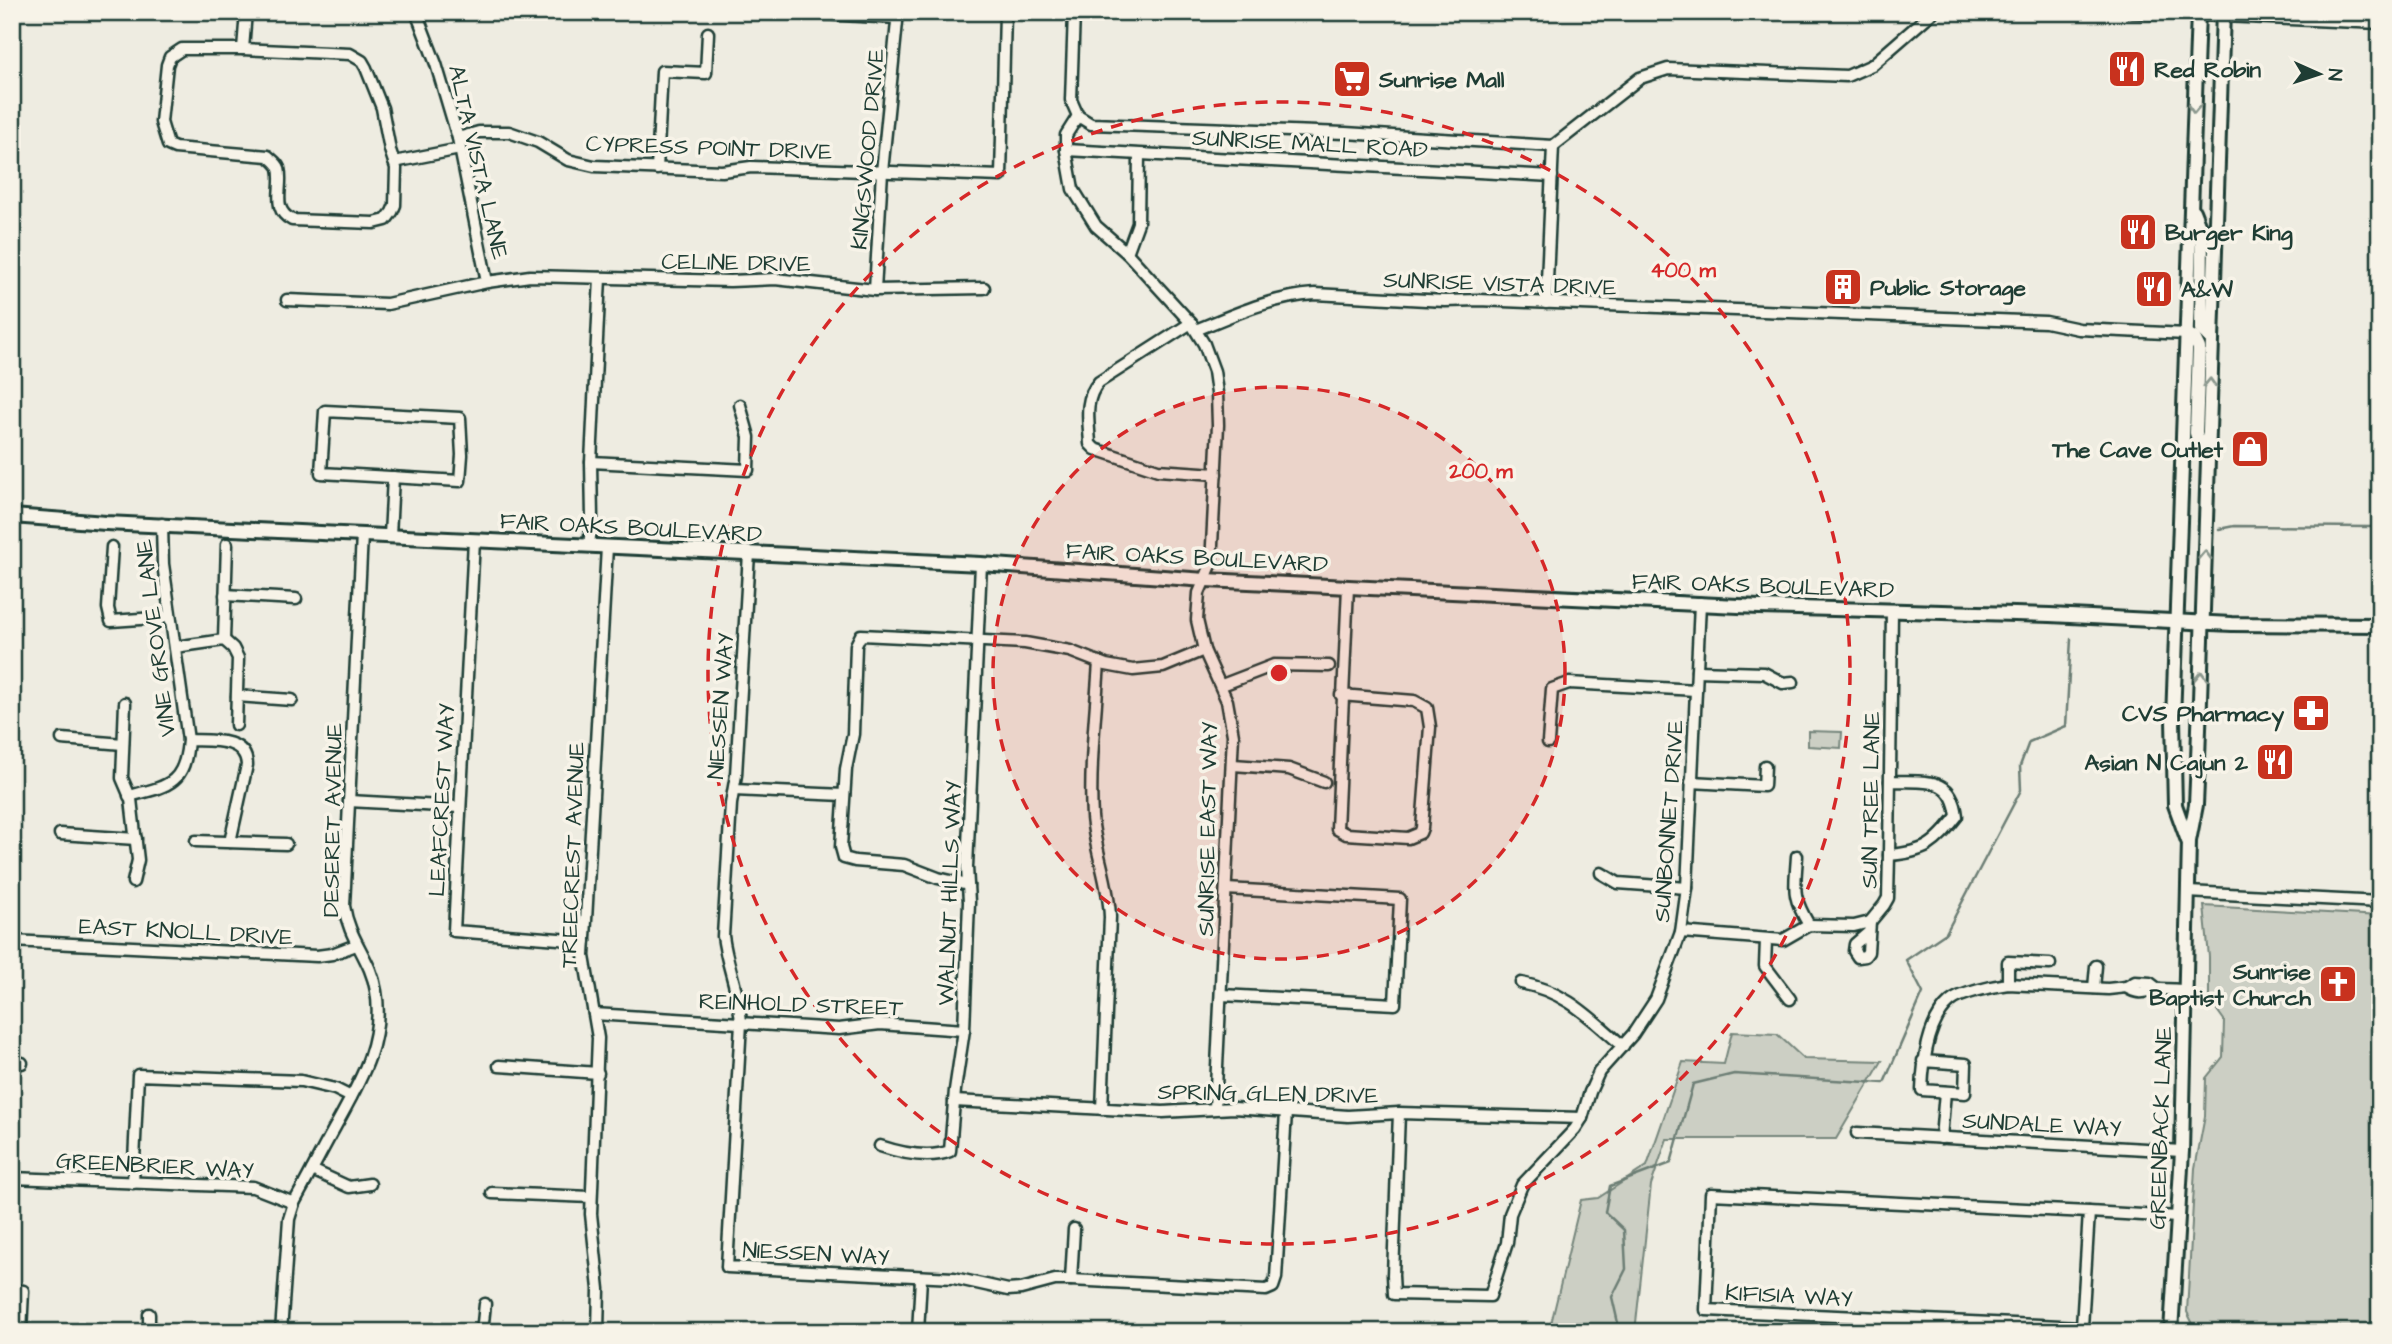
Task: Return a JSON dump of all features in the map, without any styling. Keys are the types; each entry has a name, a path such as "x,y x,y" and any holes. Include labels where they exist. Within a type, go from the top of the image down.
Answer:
{"main road":[{"name":"GREENBACK LANE","path":"2189,841 2175,805 2173,720 2198,14"},
{"name":"GREENBACK LANE","path":"2171,1332 2182,1151 2189,841 2196,805 2223,15"},
{"path":"2191,207 2202,234 2201,329 2212,340"},
{"path":"2187,334 2194,338 2199,348 2196,433 2200,446 2208,451"},
{"name":"FAIR OAKS BOULEVARD","path":"12,516 106,523 981,564 1206,580 1634,602 2036,614 2202,623 2380,625"}],"street":[{"path":"243,49 246,12"},
{"name":"ALTA VISTA LANE","path":"416,12 436,64 459,143 487,282"},
{"path":"783,12 898,15"},
{"name":"CYPRESS POINT DRIVE","path":"394,162 459,143 487,131 524,135 556,154 581,164 722,171 751,167 1002,176 1005,12"},
{"path":"1074,12 1071,100 1078,116 1091,124 1345,133 1553,146 1640,78 1654,73 1668,69 1847,76 1872,65 1933,12"},
{"path":"2131,12 2380,23"},
{"name":"KINGSWOOD DRIVE","path":"875,290 882,173 898,15"},
{"path":"657,169 662,71 706,73 708,33"},
{"path":"181,49 350,54 362,61 382,108 394,162 397,172 395,205 390,215 382,222 296,221 288,218 278,205 278,165 268,156 175,148 168,145 161,122 170,57 181,49"},
{"name":"SUNRISE EAST WAY","path":"1078,116 1067,130 1066,150 1073,189 1097,226 1127,253 1194,326 1209,357 1217,393 1212,565 1199,593 1197,607 1199,634 1222,685 1231,718 1233,765 1214,1108"},
{"path":"1546,303 1553,146"},
{"name":"SUNRISE MALL ROAD","path":"1066,150 1552,176"},
{"path":"1127,253 1138,223 1139,155"},
{"name":"CELINE DRIVE","path":"287,300 387,304 487,282 530,276 730,281 775,279 875,290 984,289"},
{"path":"589,546 600,278"},
{"name":"SUNRISE VISTA DRIVE","path":"1216,474 1158,470 1095,449 1090,444 1088,399 1091,391 1099,382 1194,326 1295,295 2046,322 2079,328 2187,334"},
{"path":"591,462 748,470 749,437 740,405"},
{"path":"324,411 460,418 460,481 393,477 321,472 324,411"},
{"path":"390,536 393,477"},
{"name":"VINE GROVE LANE","path":"129,796 170,783 183,772 187,761 188,740 163,565 162,524"},
{"name":"DESERET AVENUE","path":"281,1332 286,1234 294,1203 372,1052 377,1020 378,1002 373,975 348,928 344,906 362,535"},
{"name":"LEAFCREST WAY","path":"474,540 454,931 585,941"},
{"path":"228,544 224,640 233,648 238,658 236,725"},
{"path":"112,547 108,608 111,621 170,617"},
{"name":"TREECREST AVENUE","path":"598,1332 599,1289 592,1238 591,1197 598,1038 585,972 585,941 607,547"},
{"name":"NIESSEN WAY","path":"749,553 723,936 737,989 741,1023 727,1267 954,1278 1008,1290 1055,1280 1266,1290 1273,1287 1276,1278 1286,1112"},
{"name":"WALNUT HILLS WAY","path":"880,1146 902,1152 942,1154 950,1151 964,1030 967,854 981,564"},
{"path":"1342,695 1414,701 1427,708 1430,715 1429,740 1422,828 1415,836 1346,834 1337,829 1342,695 1348,587"},
{"path":"225,595 296,599"},
{"name":"SUNBONNET DRIVE","path":"1399,1113 1394,1294 1490,1296 1507,1243 1510,1214 1522,1185 1575,1129 1582,1118 1595,1080 1656,999 1681,932 1687,888 1700,603"},
{"name":"SUN TREE LANE","path":"1681,932 1783,940 1809,925 1869,927 1888,898 1892,611"},
{"path":"968,885 938,878 904,865 855,862 844,858 841,847 844,795 853,734 856,645 860,635 1025,642 1048,646 1119,669 1150,670 1204,650"},
{"path":"175,647 224,640"},
{"path":"1098,662 1092,804 1095,838 1110,900 1102,1109"},
{"path":"1222,685 1273,665 1329,666"},
{"path":"1697,671 1764,673 1783,682 1793,682"},
{"path":"1548,742 1552,688 1569,683 1696,690"},
{"path":"237,696 292,700"},
{"path":"125,703 122,778 129,796 136,839 138,860 133,882"},
{"path":"62,738 123,744"},
{"path":"188,740 228,742 245,753 247,765 230,842"},
{"path":"1233,765 1289,769 1324,782"},
{"path":"1691,782 1764,786 1765,766"},
{"path":"1889,855 1910,852 1937,841 1956,816 1947,787 1890,781"},
{"path":"733,790 844,795"},
{"path":"348,801 459,807"},
{"path":"60,834 136,839"},
{"path":"196,841 286,844"},
{"path":"1797,856 1795,895 1809,925"},
{"path":"1601,873 1618,883 1687,888"},
{"path":"1222,995 1395,1004 1401,899 1226,889"},
{"path":"2188,891 2380,902"},
{"path":"1766,940 1765,967 1790,999"},
{"name":"EAST KNOLL DRIVE","path":"12,941 317,956 332,954 356,945"},
{"path":"2008,984 2008,962 2050,964"},
{"path":"2094,988 2096,967"},
{"path":"1521,983 1542,987 1559,995 1623,1046"},
{"name":"SUNDALE WAY","path":"1941,1138 1945,1092 1922,1090 1923,1061 1940,1014 1952,1000 2008,984 2126,987 2142,993 2151,993 2158,989 2186,990"},
{"name":"REINHOLD STREET","path":"594,1014 839,1029 880,1024 964,1030"},
{"path":"1923,1061 1966,1064 1965,1093 1945,1092"},
{"path":"499,1066 598,1073"},
{"path":"133,1183 138,1075 301,1081 335,1089 351,1097"},
{"name":"SPRING GLEN DRIVE","path":"954,1101 1163,1112 1214,1108 1349,1116 1399,1113 1582,1118"},
{"name":"SUNDALE WAY","path":"1857,1133 2182,1151"},
{"path":"312,1170 349,1187 370,1184"},
{"name":"GREENBRIER WAY","path":"12,1178 253,1187 294,1203"},
{"path":"492,1193 591,1197"},
{"name":"KIFISIA WAY","path":"2089,1212 2082,1327 1706,1310 1711,1194 2089,1212 2178,1217"},
{"path":"1071,1280 1074,1228"},
{"path":"918,1332 920,1278"},
{"path":"12,1289 23,1291 21,1332"},
{"path":"482,1332 485,1304"},
{"path":"149,1314 149,1332"}],"shaded area":[{"path":"1808,731 1842,732 1841,748 1808,746"},
{"path":"2204,906 2380,916 2380,1332 2194,1326 2187,1312 2195,1168 2205,1116 2206,1078 2223,1057 2224,1020 2209,999 2209,957"},
{"path":"1732,1032 1777,1034 1804,1059 1882,1061 1836,1139 1667,1139 1651,1185 1635,1332 1549,1332 1581,1200 1598,1198 1647,1166 1683,1062 1724,1064"}],"waterway":[{"path":"2219,529 2234,526 2371,527 2380,524"},
{"path":"1600,1332 1618,1323 1612,1297 1626,1269 1624,1230 1605,1212 1610,1186 1671,1163 1693,1084 1734,1074 1884,1083 1923,993 1906,960 1946,933 2021,790 2020,766 2029,742 2066,726 2071,639"}],"place":[{"name":"Red Robin","path":"2127,69"},
{"name":"Sunrise Mall","path":"1352,79"},
{"name":"Burger King","path":"2138,232"},
{"name":"Public Storage","path":"1843,287"},
{"name":"A&W","path":"2154,289"},
{"name":"The Cave Outlet","path":"2250,449"},
{"name":"CVS Pharmacy","path":"2311,713"},
{"name":"Asian N Cajun 2","path":"2275,762"},
{"name":"Sunrise Baptist Church","path":"2338,984"}]}
